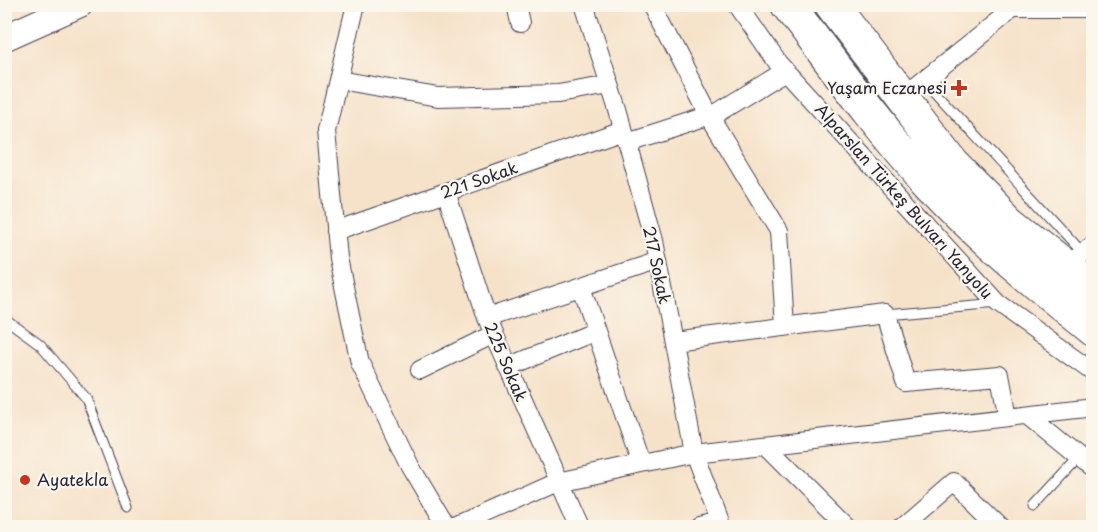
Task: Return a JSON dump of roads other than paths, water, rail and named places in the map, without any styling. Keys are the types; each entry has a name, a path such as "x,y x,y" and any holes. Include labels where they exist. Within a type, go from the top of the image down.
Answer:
{"highway":[{"path":"788,4 877,122 928,182 993,247 1094,330"},
{"path":"831,4 912,89 953,164 1010,222 1086,250 1094,289"}],"street":[{"path":"4,38 80,4"},
{"path":"356,4 326,131 335,231 360,363 410,466 447,528"},
{"path":"516,4 520,23"},
{"name":"217 Sokak","path":"584,4 625,136 658,261 694,453 721,525"},
{"path":"652,4 709,115 779,231 785,327"},
{"name":"Alparslan Türkeş Bulvarı Yanyolu","path":"737,4 785,71 998,304 1094,373"},
{"path":"912,89 1013,9 1055,7 1094,9"},
{"name":"221 Sokak","path":"335,231 446,192 625,136 709,115 785,71"},
{"path":"338,80 438,97 558,94 610,85"},
{"name":"225 Sokak","path":"446,192 490,326 580,528"},
{"path":"420,370 490,326 581,287 658,261"},
{"path":"581,287 641,464"},
{"path":"673,341 885,314 906,383 1000,375 1008,417"},
{"path":"508,367 596,331"},
{"path":"455,528 558,482 694,453 1094,407"},
{"path":"1027,415 1086,464"},
{"path":"766,445 849,528"},
{"path":"901,528 954,482 1001,528"},
{"path":"699,528 721,525"}],"lane":[{"path":"885,314 998,304"},
{"path":"4,318 39,344 86,398 128,508"},
{"path":"1035,506 1086,464"}],"place":[{"name":"Yaşam Eczanesi","path":"959,88"},
{"name":"Ayatekla","path":"25,480"}]}
